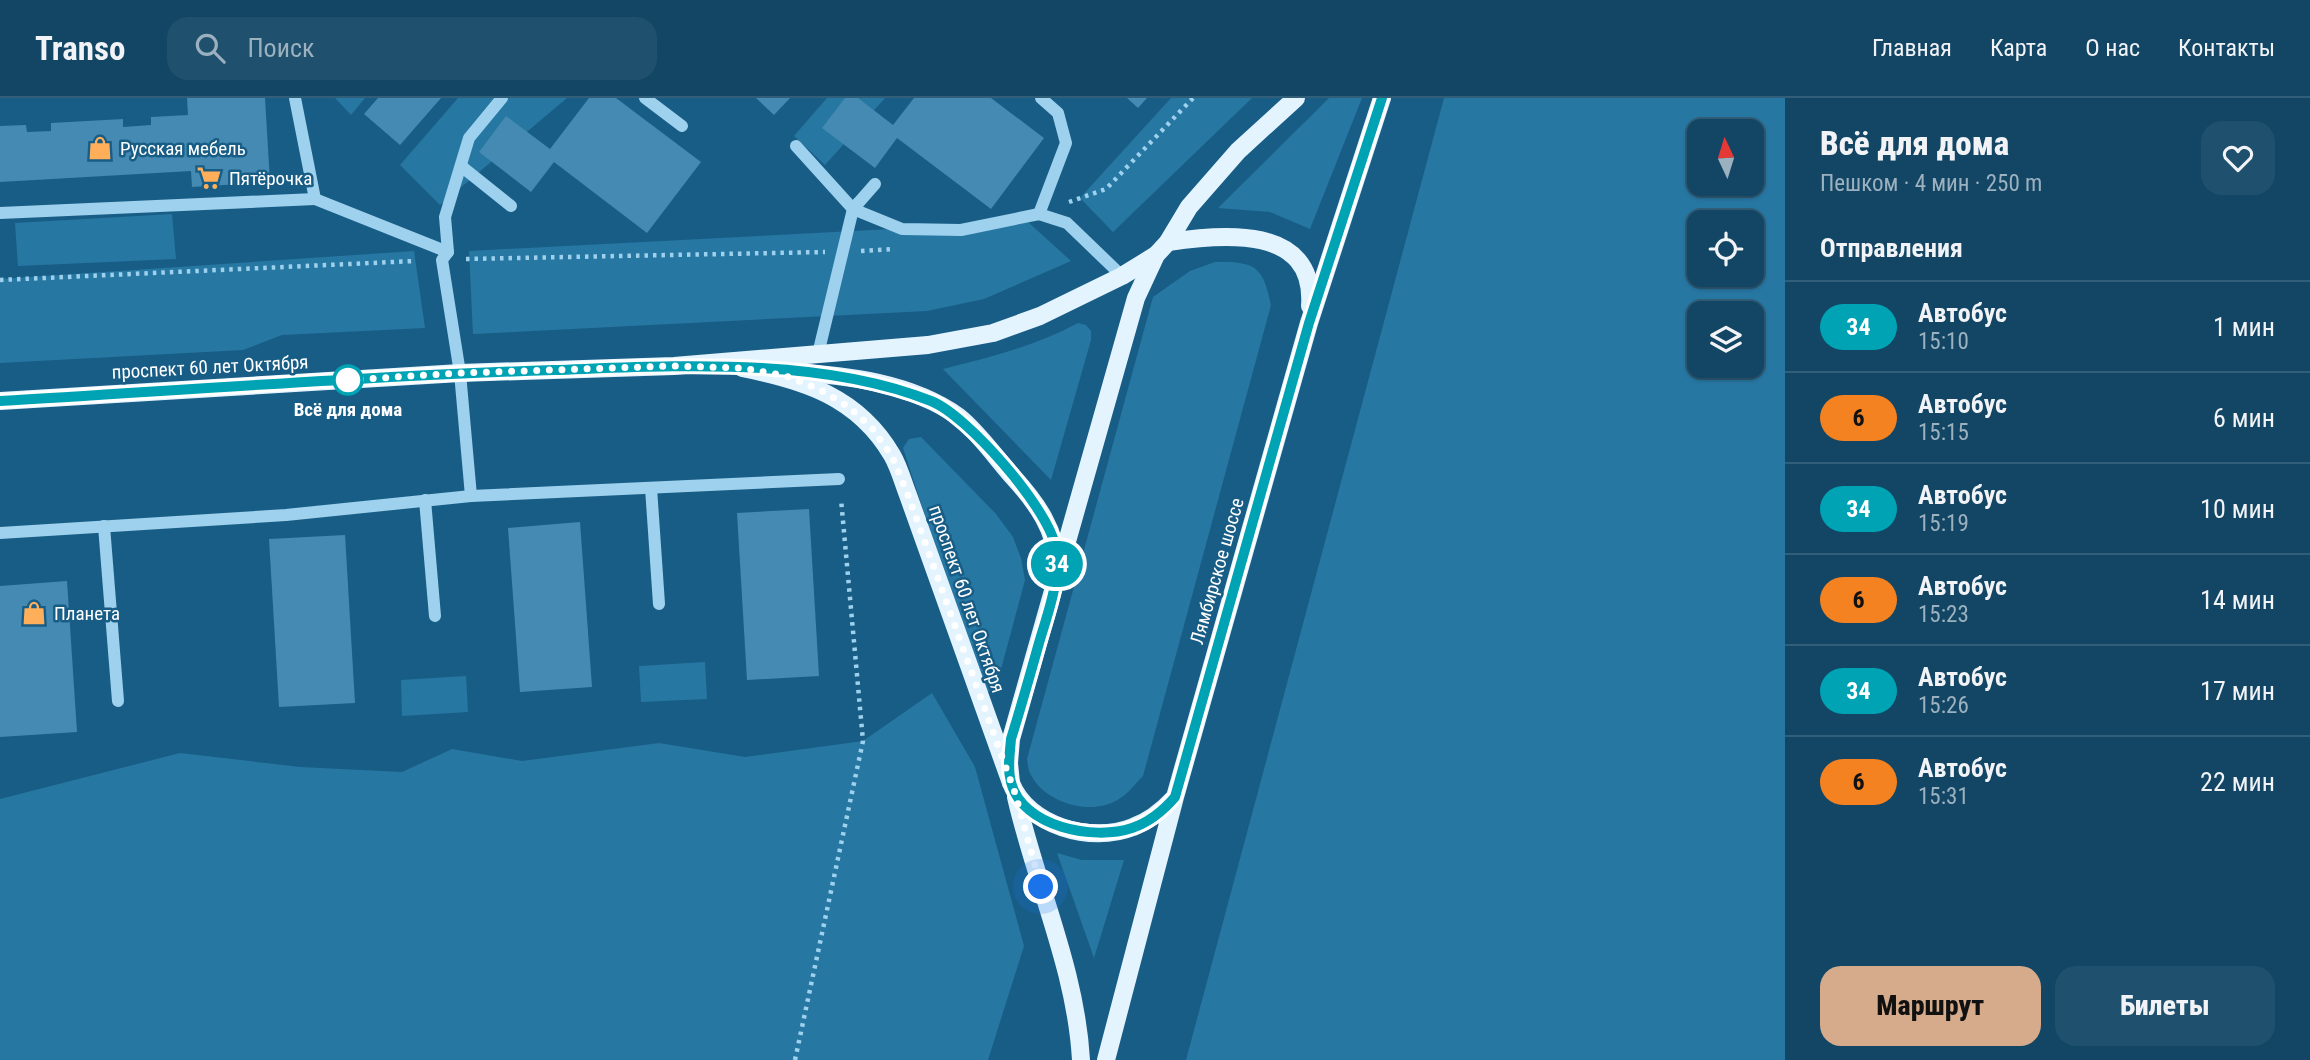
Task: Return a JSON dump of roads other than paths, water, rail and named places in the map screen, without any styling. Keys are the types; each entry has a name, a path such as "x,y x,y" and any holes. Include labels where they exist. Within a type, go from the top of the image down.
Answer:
{"main road":[{"path":"1081,1060 1080,1036 1072,991 1013,788 1009,763 1011,739 1136,298 1162,248 1189,207 1238,151 1296,98"},
{"name":"Лямбирское шоссе","path":"1106,1060 1175,797 1309,323 1382,98"},
{"name":"проспект 60 лет Октября","path":"0,401 460,373 674,366 928,345 993,333 1040,316 1122,276 1162,248 1210,235 1235,235 1262,240 1287,250 1304,268 1311,292 1309,323"},
{"name":"проспект 60 лет Октября","path":"674,366 828,374 894,388 935,402 961,419 1024,489 1046,520 1055,544 1057,564 1053,597"},
{"name":"проспект 60 лет Октября","path":"742,368 786,376 819,389 849,407 872,428 892,456 1013,788 1035,814 1057,825 1081,832 1108,832 1131,828 1160,814 1175,797"}],"lane":[{"path":"295,98 315,199"},
{"path":"471,496 460,373 445,256 445,217 469,138 502,98"},
{"path":"645,98 682,126"},
{"path":"1039,214 1066,143 1058,113 1041,98"},
{"path":"796,146 853,209 901,229 961,230 1039,214 1068,223 1122,276"},
{"path":"461,166 511,206"},
{"path":"818,354 853,209 875,184"},
{"path":"0,213 315,199 445,256"},
{"path":"0,533 286,515 471,496 839,479"},
{"path":"651,488 659,604"},
{"path":"425,500 435,617"},
{"path":"104,526 118,701"}],"place":[{"name":"Русская мебель","path":"100,148"},
{"name":"Пятёрочка","path":"209,178"},
{"name":"Всё для дома","path":"348,380"},
{"name":"Планета","path":"34,613"}]}
